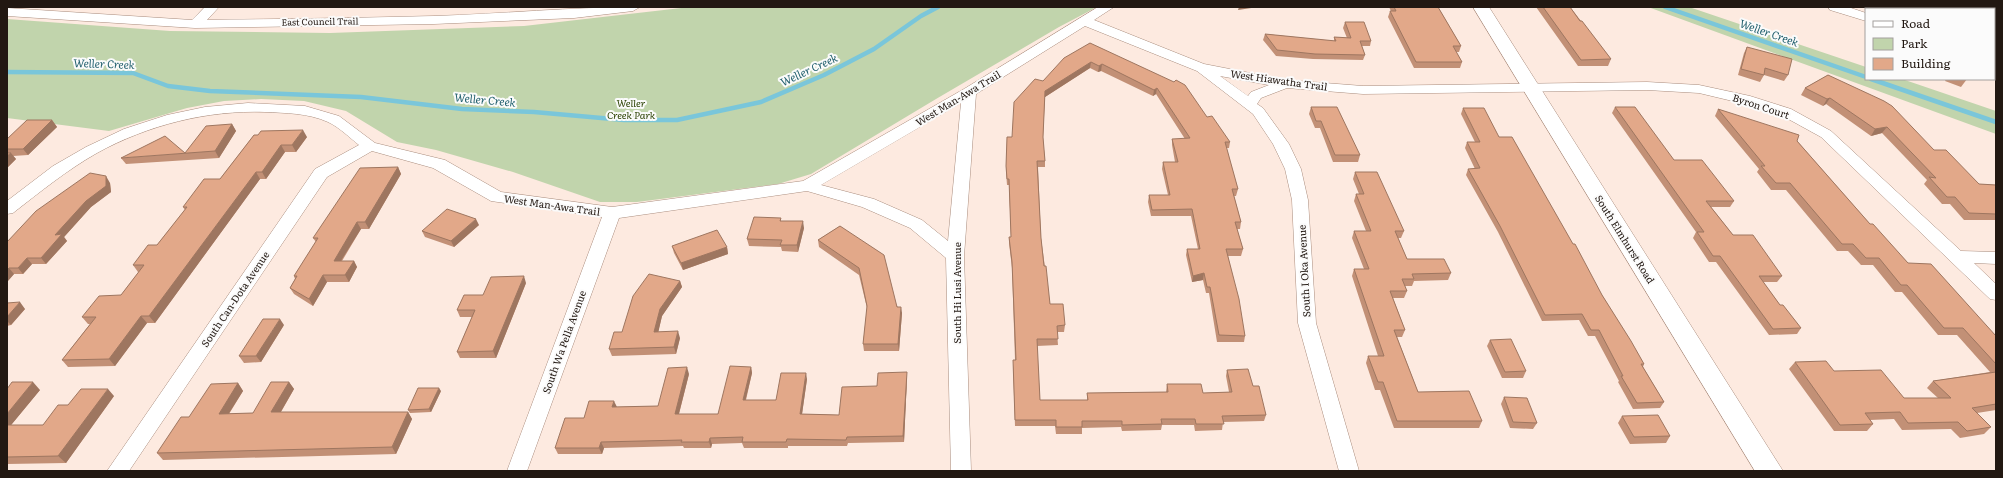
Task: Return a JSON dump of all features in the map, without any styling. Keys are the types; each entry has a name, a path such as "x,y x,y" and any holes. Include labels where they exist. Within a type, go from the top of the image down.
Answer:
{"main road":[{"name":"South Elmhurst Road","path":"1481,7 1769,471"}],"street":[{"path":"195,24 212,7"},
{"path":"434,20 444,7"},
{"name":"East Council Trail","path":"7,12 195,24 434,20 574,14 633,7"},
{"name":"West Man-Awa Trail","path":"807,186 832,170 969,92 1107,7"},
{"path":"1835,7 1865,17"},
{"name":"West Hiawatha Trail","path":"1084,20 1200,68 1286,84 1362,90 1531,88"},
{"name":"South I Oka Avenue","path":"1200,68 1258,111 1281,144 1293,169 1300,200 1307,324 1349,471"},
{"path":"1249,105 1256,95 1286,84"},
{"name":"Byron Court","path":"1531,88 1647,86 1698,89 1745,99 1786,112 1826,134 1959,257 1996,294"},
{"name":"South Hi Lusi Avenue","path":"961,471 955,256 969,92"},
{"name":"West Man-Awa Trail","path":"7,209 59,170 91,150 129,132 172,118 205,111 248,107 305,110 334,119 370,146 439,164 497,197 612,213 807,186 868,203 916,224 955,256"},
{"name":"South Can-Dota Avenue","path":"117,471 321,173 370,146"},
{"name":"South Wa Pella Avenue","path":"517,471 612,213"},
{"path":"1959,257 1996,258"}],"green space":[{"name":"Weller Creek Park","path":"690,7 1097,7 1059,27 811,174 778,184 637,202 600,202 513,172 436,150 397,142 346,111 304,101 261,99 224,101 187,108 109,131 7,118 7,19 170,31 330,33 524,26"},
{"name":"Weller Creek","path":"1648,7 1689,7 1865,67 1865,80 1905,80 1996,111 1996,134"}],"building":[{"path":"1394,7 1438,7 1461,46 1453,46 1462,62 1416,62 1390,11 1396,11"},
{"path":"1543,7 1570,7 1611,59 1581,60"},
{"path":"1905,7 1932,8 1908,8"},
{"path":"1345,22 1364,22 1371,41 1360,41 1365,55 1315,54 1277,50 1265,34 1336,41 1334,37 1351,38"},
{"path":"1090,43 1174,82 1176,80 1185,85 1207,117 1212,116 1230,142 1225,142 1238,189 1232,189 1241,222 1235,222 1243,249 1226,249 1239,299 1245,336 1219,335 1210,287 1207,287 1204,273 1193,276 1187,249 1200,249 1192,209 1152,210 1149,195 1170,195 1163,162 1178,162 1172,139 1190,138 1157,88 1154,90 1102,64 1099,66 1091,62 1045,91 1043,137 1045,161 1037,161 1041,238 1050,304 1063,304 1065,325 1057,326 1058,339 1037,339 1040,400 1088,400 1087,393 1168,392 1167,384 1201,384 1203,393 1232,392 1227,370 1248,369 1253,386 1259,386 1266,415 1222,416 1224,424 1196,424 1195,419 1161,419 1162,424 1122,425 1122,421 1082,421 1082,427 1056,427 1056,420 1015,420 1013,360 1016,360 1012,262 1009,237 1011,237 1009,179 1007,179 1006,166 1007,137 1012,137 1014,102 1035,79 1043,81 1064,58"},
{"path":"1747,47 1792,59 1788,75 1765,68 1764,75 1741,69"},
{"path":"1828,75 1892,106 1934,150 1946,150 1979,184 1996,185 1996,214 1969,213 1955,197 1947,197 1929,177 1936,178 1887,127 1875,129 1830,98 1827,99 1805,88"},
{"path":"1311,107 1337,107 1360,155 1335,155 1321,121 1316,121"},
{"path":"1615,107 1635,107 1674,160 1702,160 1734,201 1706,201 1733,235 1753,235 1782,276 1759,276 1780,305 1783,305 1801,328 1773,329 1720,256 1713,256 1697,232 1704,232"},
{"path":"1463,108 1484,108 1499,137 1512,137 1573,244 1575,244 1602,295 1631,341 1644,364 1641,364 1664,402 1637,403 1621,376 1623,376 1599,330 1591,330 1582,314 1545,315 1500,226 1468,169 1480,168 1467,142 1480,142"},
{"path":"1718,109 1799,135 1797,141 1870,224 1873,224 1908,263 1931,264 1996,336 1996,364 1963,328 1944,328 1907,285 1901,285 1879,258 1866,258 1853,244 1842,244 1790,183 1776,183 1761,166 1765,166"},
{"path":"27,120 52,120 23,149 7,149 7,139"},
{"path":"232,124 215,151 121,158 165,136 185,153 206,126"},
{"path":"303,130 292,145 281,145 262,172 256,172 149,316 141,316 109,359 62,360 96,317 82,317 99,296 121,295 144,265 133,265 148,245 157,245 187,207 183,207 204,179 220,179 254,135 258,135 261,131"},
{"path":"398,167 365,222 357,222 334,261 354,261 345,275 323,275 309,299 290,288 297,276 294,276 318,238 313,238 360,168"},
{"path":"1355,172 1377,172 1404,231 1395,231 1407,259 1444,259 1451,273 1412,274 1414,279 1402,279 1407,291 1390,291 1405,330 1394,330 1418,392 1469,391 1482,421 1397,421 1383,382 1378,382 1368,356 1384,356 1354,269 1369,269 1354,231 1371,231 1356,194 1364,194"},
{"path":"90,173 106,176 106,186 86,201 55,235 62,234 41,258 27,258 18,268 9,268 7,270 7,242 36,211"},
{"path":"447,209 476,219 451,241 422,231"},
{"path":"754,217 781,218 780,221 803,221 797,245 780,245 782,240 747,239"},
{"path":"840,226 884,255 897,307 901,307 898,344 863,344 867,306 859,268 818,240"},
{"path":"717,230 727,247 681,263 672,246"},
{"path":"649,274 680,281 660,309 654,332 678,331 674,347 609,349 614,332 622,332 633,296"},
{"path":"524,276 493,351 457,352 475,310 457,310 464,295 483,295 491,277"},
{"path":"20,302 7,317 7,303"},
{"path":"263,319 280,319 256,356 239,356"},
{"path":"1511,339 1526,371 1505,372 1490,340"},
{"path":"1826,361 1834,371 1881,370 1904,398 1951,398 1933,381 1996,372 1996,404 1972,408 1991,427 1967,431 1958,422 1908,423 1900,412 1865,413 1873,424 1840,425 1795,362"},
{"path":"730,366 751,367 743,400 776,400 781,373 806,373 800,414 839,415 842,387 877,386 878,373 907,372 903,436 847,437 846,440 787,439 786,442 742,442 743,437 710,438 709,442 681,442 682,440 601,442 599,448 555,448 565,418 584,418 589,401 614,401 612,407 658,406 668,368 687,367 675,414 718,414"},
{"path":"12,382 33,382 7,414 7,389"},
{"path":"271,382 289,382 271,412 408,412 392,447 157,453 181,417 189,417 211,384 238,383 219,414 253,413"},
{"path":"418,388 439,388 429,409 408,410"},
{"path":"81,389 108,389 58,456 7,457 7,425 43,425 58,405 68,405"},
{"path":"1504,397 1527,398 1537,423 1513,422"},
{"path":"1658,415 1670,436 1634,437 1622,416"}],"waterway":[{"name":"Weller Creek","path":"7,72 133,73 168,86 210,91 361,97 462,109 534,112 624,120 677,120 761,102 824,75 874,49 921,16 938,7"},
{"name":"Weller Creek","path":"1665,7 1865,77"},
{"name":"Weller Creek","path":"1874,80 1996,122"}]}
